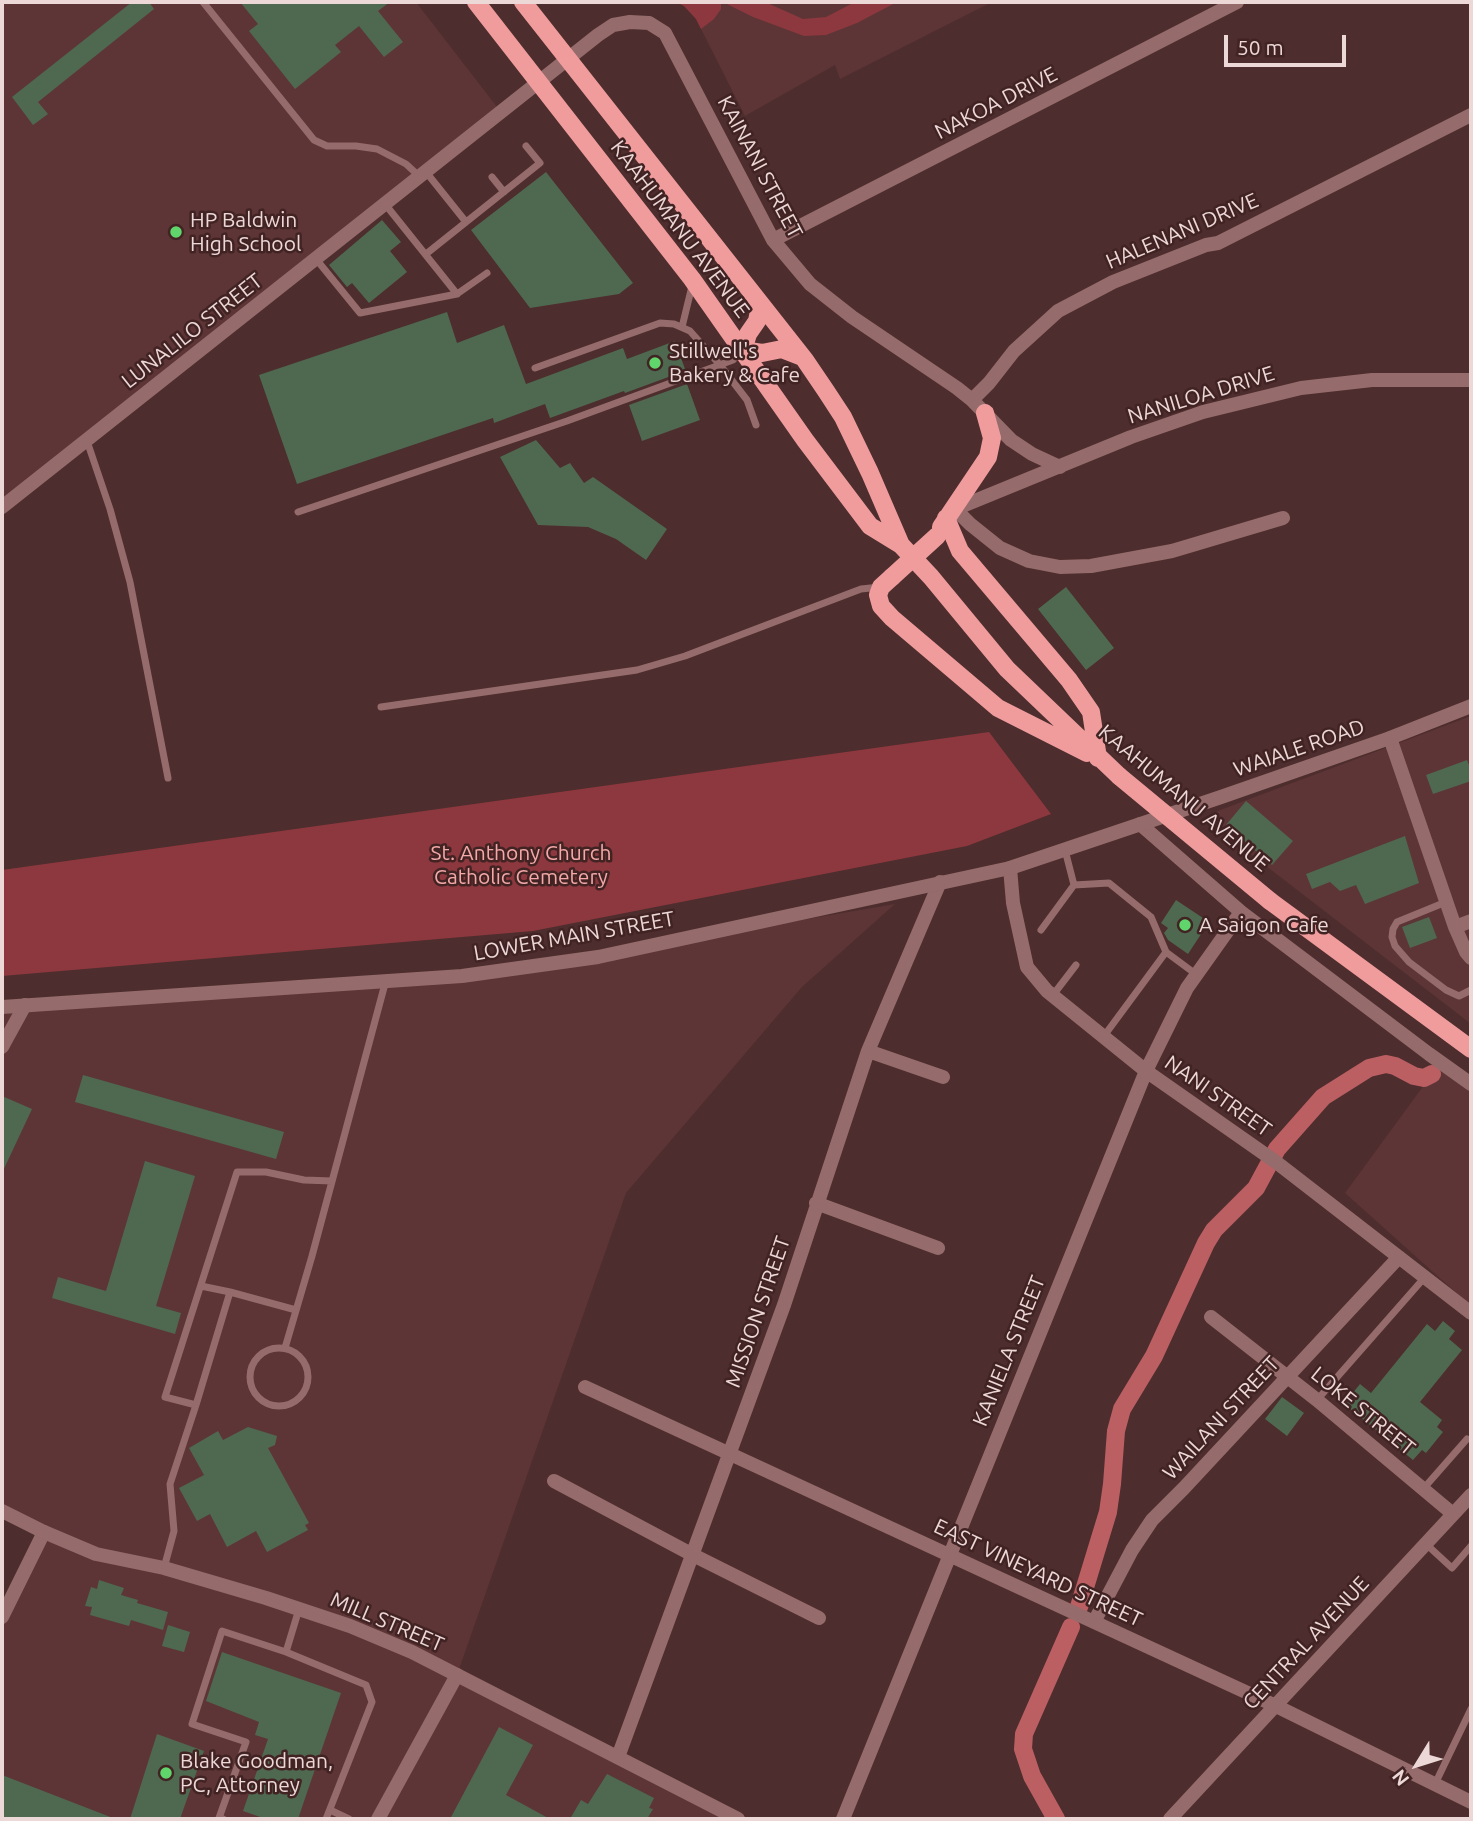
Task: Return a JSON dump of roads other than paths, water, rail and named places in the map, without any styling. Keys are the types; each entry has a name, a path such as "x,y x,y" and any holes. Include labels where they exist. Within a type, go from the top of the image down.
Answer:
{"main road":[{"name":"KAAHUMANU AVENUE","path":"475,2 692,279 805,440 870,526 901,545 1007,669 1098,758 1270,901 1471,1049"},
{"name":"KAAHUMANU AVENUE","path":"523,2 804,360 843,417 901,545"},
{"path":"756,298 757,321 748,334 743,350 762,353 786,349 804,360"},
{"path":"985,413 991,432 991,446 980,471 937,536 886,582 879,600 885,611 998,708 1059,741 1098,758"},
{"path":"950,514 960,551 1069,680 1091,712 1098,758"}],"street":[{"name":"NAKOA DRIVE","path":"773,240 1237,2"},
{"name":"KAINANI STREET","path":"538,83 613,25 640,22 657,26 665,33 675,51 773,240 792,265 830,302 972,400 998,428 1026,451 1060,467"},
{"name":"LUNALILO STREET","path":"2,507 538,83"},
{"name":"HALENANI DRIVE","path":"972,400 1014,351 1058,311 1113,282 1206,245 1218,243 1471,115"},
{"name":"NANILOA DRIVE","path":"950,514 1131,438 1203,412 1301,388 1372,380 1471,380"},
{"path":"950,514 970,524 1000,548 1029,561 1059,567 1091,566 1172,551 1283,518"},
{"name":"WAIALE ROAD","path":"1140,824 1390,738 1471,706"},
{"path":"1390,738 1455,927 1471,958"},
{"path":"1140,824 1241,912 1471,1084"},
{"name":"LOWER MAIN STREET","path":"2,1007 462,976 598,957 1010,868 1140,824"},
{"name":"NANI STREET","path":"1010,868 1015,914 1027,967 1053,995 1146,1071 1271,1159 1471,1313"},
{"name":"MISSION STREET","path":"618,1757 784,1305 868,1051 940,882"},
{"name":"KANIELA STREET","path":"843,1819 1146,1071 1187,988 1241,912"},
{"path":"1455,927 1471,921"},
{"path":"2,1047 25,1005"},
{"path":"868,1051 943,1077"},
{"path":"816,1203 937,1248"},
{"name":"WAILANI STREET","path":"1094,1622 1132,1550 1152,1520 1399,1257"},
{"name":"LOKE STREET","path":"1211,1317 1317,1400 1453,1514"},
{"name":"EAST VINEYARD STREET","path":"585,1387 1276,1706 1471,1802"},
{"path":"554,1480 693,1556 819,1618"},
{"name":"CENTRAL AVENUE","path":"1170,1819 1471,1494"},
{"name":"MILL STREET","path":"2,1511 96,1554 164,1568 299,1609 375,1637 457,1675 738,1819"},
{"path":"2,1616 44,1532"},
{"path":"378,1819 457,1675"}],"lane":[{"path":"203,2 314,140 327,146 377,149 406,164 423,174 466,222"},
{"path":"426,254 540,163 526,146"},
{"path":"492,177 504,192"},
{"path":"385,204 457,294"},
{"path":"316,259 359,313 457,294 487,273"},
{"path":"682,327 691,299 692,279"},
{"path":"535,369 660,324 682,327 693,334 747,400 756,425"},
{"path":"298,512 567,421 733,360 743,350"},
{"path":"87,441 110,509 130,582 168,778"},
{"path":"381,707 637,670 685,656 886,582"},
{"path":"1065,849 1074,885"},
{"path":"1074,885 1109,883 1151,917 1166,952 1196,975"},
{"path":"1041,930 1074,885"},
{"path":"1446,901 1397,922 1392,937 1395,946 1409,962 1446,990 1459,996 1471,990"},
{"path":"1104,1036 1166,952"},
{"path":"1053,995 1076,965"},
{"path":"285,1349 386,980"},
{"path":"196,1405 165,1397 237,1172 266,1172 303,1180 332,1181"},
{"path":"1317,1400 1425,1277"},
{"path":"201,1286 296,1310"},
{"path":"164,1568 174,1531 170,1484 230,1292"},
{"path":"277,1348 285,1349 292,1351 303,1362 307,1378 305,1387 293,1401 276,1405 259,1398 250,1381 250,1372 252,1364 262,1353 277,1348"},
{"path":"1424,1488 1467,1439"},
{"path":"1425,1544 1452,1568 1471,1546"},
{"path":"286,1652 299,1609"},
{"path":"223,1819 219,1818 246,1742 192,1724 222,1631 286,1652 366,1685 372,1702 326,1819"},
{"path":"1435,1785 1471,1709"},
{"path":"330,1810 349,1819"}],"waterway":[{"path":"1079,1607 1108,1512 1116,1431 1122,1409 1154,1356 1214,1230 1256,1188 1277,1149 1323,1097 1369,1068 1386,1064 1414,1076 1424,1078 1432,1074"},
{"path":"1056,1819 1032,1776 1023,1749 1024,1734 1071,1627"}],"place":[{"name":"HP Baldwin High School","path":"176,232"},
{"name":"Stillwell's Bakery & Cafe","path":"655,363"},
{"name":"A Saigon Cafe","path":"1185,925"},
{"name":"Blake Goodman, PC, Attorney","path":"166,1773"}],"park label":[{"name":"St. Anthony Church Catholic Cemetery","path":"521,865"}]}
